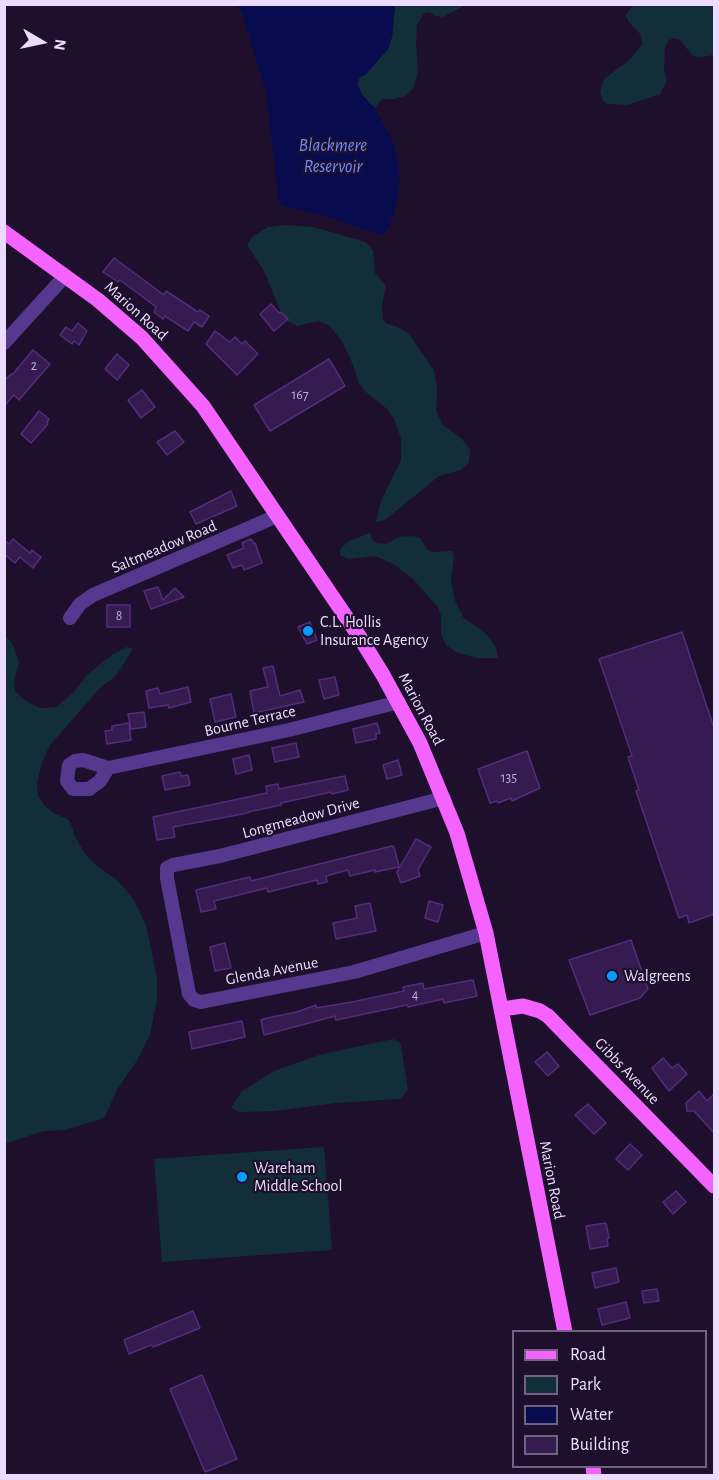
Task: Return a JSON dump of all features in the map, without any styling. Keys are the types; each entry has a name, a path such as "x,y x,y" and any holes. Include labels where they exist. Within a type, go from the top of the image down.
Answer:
{"main road":[{"name":"Marion Road","path":"4,232 98,300 142,338 203,406 359,636 399,702 420,743 457,833 486,933 565,1330"},
{"name":"Gibbs Avenue","path":"502,1009 523,1006 548,1016 714,1186"}],"street":[{"path":"4,343 65,276"},
{"name":"Saltmeadow Road","path":"70,618 80,604 93,595 277,516"},
{"name":"Bourne Terrace","path":"108,768 289,730 399,702"},
{"name":"Longmeadow Drive","path":"167,868 444,798"},
{"name":"Glenda Avenue","path":"167,868 189,994 194,1000 201,1002 354,972 486,933"}],"green space":[{"path":"634,4 714,5 714,55 693,56 680,40 674,38 669,40 665,48 664,70 667,81 660,94 628,105 607,104 602,99 600,91 604,79 628,61 642,45 641,35 628,21 626,14"},
{"path":"395,5 466,5 443,17 435,16 430,12 424,13 417,25 418,72 413,89 405,96 382,99 375,108 363,96 357,84 360,77 365,75 388,49 392,37"},
{"path":"285,225 313,227 366,242 373,251 375,273 386,286 382,305 383,320 408,333 434,370 437,388 436,411 443,425 461,438 470,449 469,462 461,470 439,476 385,520 376,522 381,501 401,460 401,439 395,421 387,409 367,393 359,383 343,343 330,326 318,321 297,326 287,321 263,269 247,245 252,237 268,227"},
{"path":"370,533 372,540 376,543 386,544 399,537 413,536 420,538 427,549 433,552 452,551 454,556 451,579 455,601 463,617 486,634 496,647 498,658 477,658 456,652 446,645 441,634 441,615 438,607 413,579 393,564 375,556 348,559 340,555 340,549 349,541"},
{"path":"4,635 12,643 19,662 14,681 15,691 23,699 40,708 57,707 75,691 87,675 113,654 127,647 133,649 116,676 101,687 50,745 42,762 37,784 38,796 44,805 70,822 85,854 117,880 134,900 146,925 157,978 157,1000 150,1034 136,1062 118,1088 104,1118 65,1130 44,1131 7,1143 4,1143"},
{"path":"393,1039 401,1046 408,1090 400,1099 336,1103 275,1111 240,1112 231,1108 242,1091 274,1071 319,1055"},
{"path":"324,1147 332,1250 162,1262 154,1159"}],"water":[{"name":"Blackmere Reservoir","path":"236,5 395,5 392,37 388,49 365,75 360,77 357,84 363,96 375,108 393,142 399,168 400,181 395,212 386,233 382,235 279,203 266,92 242,13"}],"building":[{"path":"114,258 164,295 166,291 198,312 200,310 209,316 202,327 194,322 188,331 165,316 163,319 154,312 155,306 120,280 118,282 103,272"},
{"path":"271,304 288,319 274,331 260,314"},
{"path":"78,323 87,331 79,345 74,341 72,344 60,335 66,327 72,331"},
{"path":"215,331 230,342 235,337 242,344 245,341 258,354 237,375 206,344"},
{"path":"33,350 50,364 19,400 14,395 4,406 4,381"},
{"path":"117,354 129,365 117,380 105,369"},
{"path":"329,359 345,386 270,431 254,405"},
{"path":"142,390 155,407 141,418 128,400"},
{"path":"39,411 49,419 48,424 31,443 21,434"},
{"path":"175,431 184,442 167,455 157,442"},
{"path":"231,491 237,506 196,524 190,512"},
{"path":"13,539 30,553 32,550 41,557 33,568 20,557 15,563 4,554 4,540 9,544"},
{"path":"251,539 255,543 262,563 244,570 242,565 233,568 227,555 244,548 242,543"},
{"path":"158,587 163,600 175,588 184,597 151,609 144,591"},
{"path":"107,605 130,605 130,627 107,627"},
{"path":"310,622 317,640 307,644 298,627"},
{"path":"682,632 714,728 714,914 689,923 687,915 679,918 636,791 639,790 628,757 632,756 599,659"},
{"path":"273,666 280,696 300,690 304,702 254,713 250,691 268,687 263,668"},
{"path":"335,677 339,695 324,699 319,680"},
{"path":"188,687 191,702 169,708 168,705 149,708 146,691 158,688 160,694"},
{"path":"231,694 236,717 215,722 210,699"},
{"path":"144,712 146,727 131,729 128,714"},
{"path":"129,723 131,740 107,744 105,731 112,730 112,726"},
{"path":"377,723 380,733 376,734 376,739 356,743 353,729"},
{"path":"296,743 299,757 275,762 272,748"},
{"path":"527,751 540,788 512,801 511,798 498,803 497,801 490,803 478,769"},
{"path":"249,755 252,770 236,774 233,759"},
{"path":"398,760 402,775 387,779 383,765"},
{"path":"180,772 181,776 188,775 190,785 165,790 162,776"},
{"path":"345,776 348,790 281,803 281,805 248,813 173,827 175,837 157,840 153,817 267,793 266,786 278,784 279,789"},
{"path":"416,839 431,847 418,870 420,876 401,883 397,872"},
{"path":"392,846 399,867 350,876 348,870 326,876 327,882 318,884 317,880 268,892 267,888 214,901 216,909 201,912 196,890 250,877 251,881"},
{"path":"429,901 443,905 438,922 425,918"},
{"path":"370,903 376,931 336,939 333,923 357,918 355,906"},
{"path":"631,940 648,989 640,998 590,1015 569,960"},
{"path":"225,943 231,968 215,971 210,947"},
{"path":"473,980 477,996 444,1003 443,999 408,1007 407,1005 336,1020 335,1016 264,1035 261,1020 316,1005 316,1008 352,1002 404,991 403,987 423,983 424,989"},
{"path":"242,1021 245,1037 192,1049 189,1032"},
{"path":"547,1052 559,1066 548,1076 535,1062"},
{"path":"663,1058 672,1068 678,1064 687,1074 669,1091 652,1068"},
{"path":"699,1091 707,1101 714,1094 714,1133 694,1111 687,1111 686,1103"},
{"path":"588,1104 606,1123 594,1134 575,1115"},
{"path":"630,1144 642,1155 628,1170 616,1159"},
{"path":"676,1191 686,1202 673,1214 663,1202"},
{"path":"606,1223 608,1246 590,1249 586,1226"},
{"path":"616,1268 619,1282 595,1288 592,1273"},
{"path":"657,1289 659,1301 644,1303 642,1291"},
{"path":"626,1302 630,1318 602,1325 598,1309"},
{"path":"193,1311 200,1328 129,1354 124,1340"},
{"path":"202,1375 237,1459 205,1472 170,1389"}],"place":[{"name":"C.L. Hollis Insurance Agency","path":"308,631"},
{"name":"Walgreens","path":"612,976"},
{"name":"Wareham Middle School","path":"242,1177"}]}
